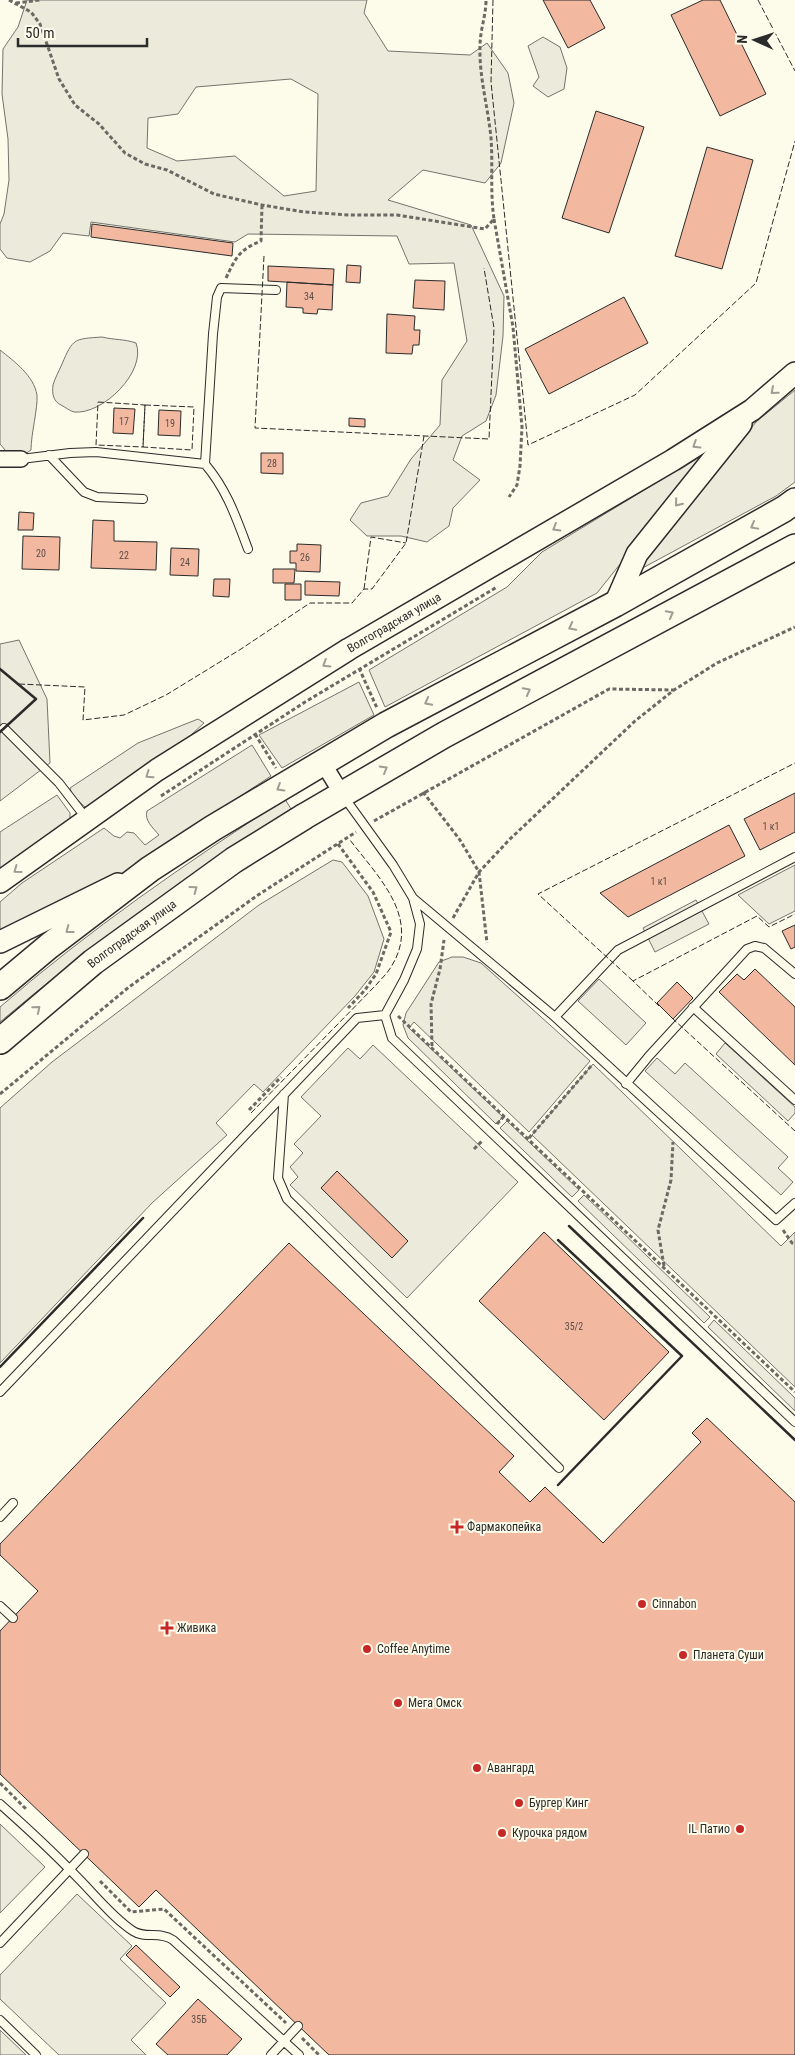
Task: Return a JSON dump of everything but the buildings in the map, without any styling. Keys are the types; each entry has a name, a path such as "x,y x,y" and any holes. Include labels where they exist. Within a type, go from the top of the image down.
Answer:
{"main road":[{"name":"Волгоградская улица","path":"0,882 157,770 349,649 673,460 752,410 795,373"},
{"path":"615,604 637,554 752,410"},
{"path":"0,987 49,946 150,869 322,763 424,704 615,604 795,501"},
{"name":"Волгоградская улица","path":"0,1041 93,962 234,860 444,735 795,547"},
{"path":"0,942 150,869"}],"street":[{"path":"0,459 21,459"},
{"path":"322,763 342,794"}],"lane":[{"path":"205,464 217,297 221,288 276,290"},
{"path":"21,459 96,452 205,464 220,481 231,503 248,548"},
{"path":"48,455 84,492 97,497 143,499"},
{"path":"4,728 59,783 87,820"},
{"path":"342,794 393,865 413,898 420,924 417,949 404,980 388,1007 385,1016 392,1038 795,1422"},
{"path":"555,1017 618,950 795,857"},
{"path":"413,898 555,1017 776,1220 795,1204"},
{"path":"626,1084 693,1007 747,949 755,946 764,948 793,969"},
{"path":"693,1007 795,1100"},
{"path":"0,1392 357,1018 385,1016"},
{"path":"284,1094 278,1178 287,1199 559,1468"},
{"path":"0,1517 13,1503"},
{"path":"0,1606 12,1618"},
{"path":"0,1804 119,1919 134,1931 149,1935 160,1934 173,1940 299,2055"},
{"path":"0,1943 84,1854"},
{"path":"0,2020 36,2055"},
{"path":"272,2055 296,2029"}],"path":[{"path":"9,0 31,12 40,24 59,79 76,105 98,124 126,153 145,164 167,170 214,194 304,212 350,215 397,215 485,229 494,219"},
{"path":"16,3 40,0"},
{"path":"486,0 486,16 480,43 481,74 491,138 492,203 513,327 522,427 517,485 509,497"},
{"path":"221,288 241,253 246,248 261,242 262,205"},
{"path":"160,796 360,669 498,587"},
{"path":"432,1046 431,1004 440,969 444,942 448,928 479,872 509,840 635,721 674,690 717,663 795,626"},
{"path":"357,664 377,710"},
{"path":"0,1094 129,987 258,895 364,827 608,689 674,690"},
{"path":"255,734 277,770"},
{"path":"423,792 460,840 479,872 489,961"},
{"path":"338,844 372,892 390,932 376,974 365,990 345,1011"},
{"path":"388,1007 432,1046 795,1392"},
{"path":"529,1138 598,1058"},
{"path":"249,1110 283,1075"},
{"path":"664,1266 658,1230 671,1180 674,1127"},
{"path":"776,1220 792,1243 795,1244"},
{"path":"131,1912 164,1909 296,2029 319,2055"}],"shaded area":[{"path":"27,0 367,0 364,13 388,51 470,55 487,43 508,73 514,103 501,163 485,183 423,170 388,200 471,225 504,296 503,336 496,395 486,421 462,436 453,460 480,480 453,508 449,526 427,542 401,536 367,536 350,520 361,503 388,496 411,459 440,425 442,380 467,341 454,263 409,264 397,236 248,234 235,242 91,222 89,236 63,233 50,251 30,262 7,258 0,249 0,224 4,214 9,180 8,139 2,94 3,49 18,27","holes":["291,79 318,94 316,191 284,196 235,156 177,161 147,148 148,118 178,114 196,87"]},
{"path":"543,37 560,47 567,68 564,89 548,97 533,86 539,77 528,46"},
{"path":"102,337 136,343 138,354 135,366 129,378 109,399 85,411 74,412 58,403 54,397 53,385 72,345 85,338"},
{"path":"0,350 28,375 37,395 31,450 25,454 6,451 0,444"},
{"path":"795,390 795,482 776,496 637,571 756,422"},
{"path":"712,449 597,593 385,707 369,670 507,587 542,552"},
{"path":"19,640 47,699 50,763 0,801 0,644"},
{"path":"359,682 374,715 282,768 259,735"},
{"path":"198,719 204,723 166,758 93,807 85,807 72,795 70,788 138,743"},
{"path":"252,745 271,776 105,885 0,937 0,902 22,883 104,828 120,838 127,832 134,833 145,845 159,835 148,821 147,811"},
{"path":"57,795 70,813 70,822 0,873 0,832"},
{"path":"285,799 291,809 142,911 70,965 0,1022 0,1007 68,951 139,898"},
{"path":"333,860 342,862 368,896 384,939 374,972 355,996 263,1092 254,1084 216,1123 227,1135 152,1203 0,1363 0,1108 52,1062 259,905"},
{"path":"795,865 795,911 769,924 738,895"},
{"path":"696,900 709,924 655,952 643,928"},
{"path":"452,957 463,957 481,963 590,1061 529,1132 414,1022 409,1028 503,1117 496,1124 408,1038 403,1025 406,1013 439,962"},
{"path":"599,979 646,1023 626,1045 578,1001"},
{"path":"725,1043 795,1107 795,1113 788,1121 716,1054"},
{"path":"373,1045 518,1182 407,1298 290,1185 298,1177 290,1167 303,1153 294,1144 321,1116 301,1097 348,1048 360,1059"},
{"path":"657,1058 675,1074 685,1063 788,1157 778,1168 793,1182 781,1195 645,1071"},
{"path":"593,1064 781,1246 795,1232 795,1387 532,1135"},
{"path":"507,1121 579,1190 572,1197 500,1128"},
{"path":"584,1195 710,1317 704,1323 578,1201"},
{"path":"714,1320 795,1398 795,1411 708,1327"},
{"path":"0,1824 45,1867 0,1913"},
{"path":"77,1894 132,1946 120,1959 166,2003 131,2040 146,2055 59,2055 0,1999 0,1975"},
{"path":"0,2030 26,2055 0,2055"}],"fence":[{"path":"493,0 491,82 528,445 635,395 756,283 795,141"},
{"path":"758,0 795,71"},
{"path":"264,256 255,428 489,439 494,328 484,268"},
{"path":"98,402 145,405 143,447 96,445 98,402"},
{"path":"145,405 194,407 192,450 143,447 145,405"},
{"path":"19,684 85,687 83,720 124,715 166,695 241,649 310,603 352,603 364,589 372,589 406,543 424,436"},
{"path":"364,589 371,537 406,543"},
{"path":"633,981 538,894 795,763"},
{"path":"251,1113 384,976 391,967 399,949 402,932 399,915 393,899 373,869 350,840"},
{"path":"659,1006 633,981 757,916 769,927 795,914"},
{"path":"672,1018 795,1131"}],"wall":[{"path":"0,669 36,699 0,732"},
{"path":"0,1367 143,1218"},
{"path":"569,1226 795,1440"},
{"path":"558,1240 682,1356 558,1485"}],"place":[{"name":"Фармакопейка","path":"457,1527"},
{"name":"Cinnabon","path":"642,1604"},
{"name":"Живика","path":"167,1628"},
{"name":"Coffee Anytime","path":"367,1649"},
{"name":"Планета Суши","path":"683,1655"},
{"name":"Мега Омск","path":"398,1703"},
{"name":"Авангард","path":"477,1768"},
{"name":"Бургер Кинг","path":"519,1803"},
{"name":"IL Патио","path":"740,1829"},
{"name":"Курочка рядом","path":"502,1833"}]}
